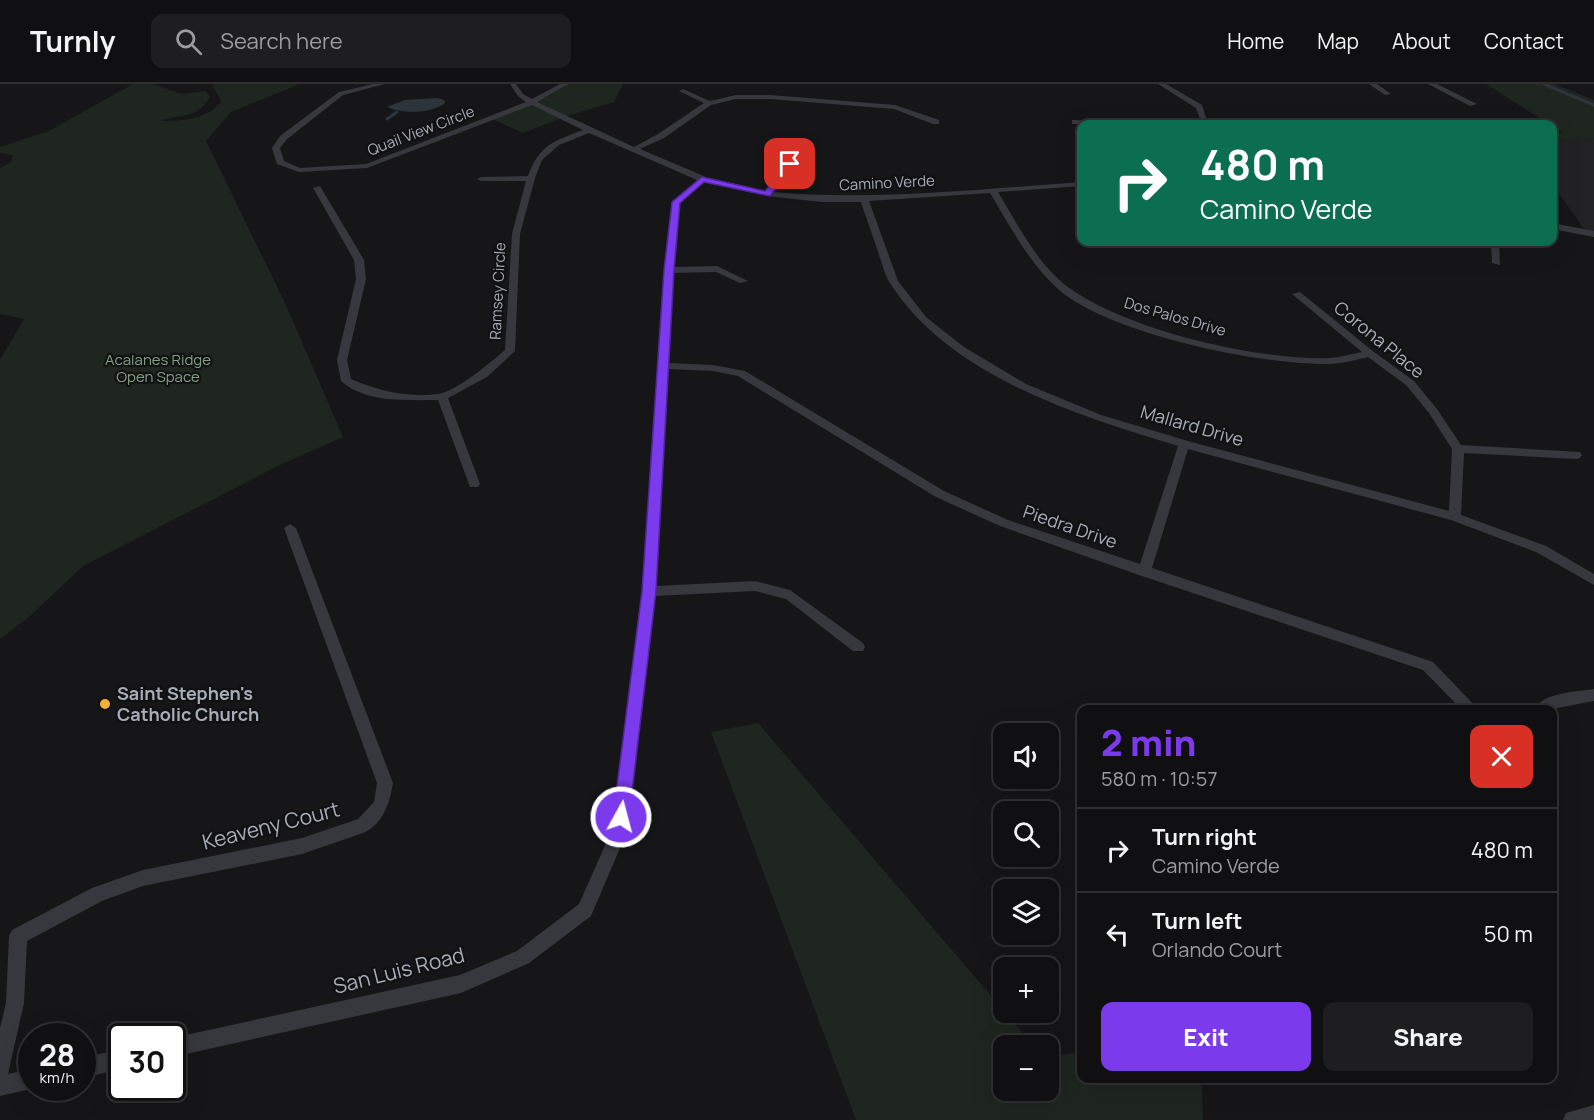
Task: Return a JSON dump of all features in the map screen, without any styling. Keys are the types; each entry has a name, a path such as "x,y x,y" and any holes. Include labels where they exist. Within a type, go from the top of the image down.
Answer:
{"street":[{"name":"Quail View Circle","path":"382,84 341,93 283,138 276,148 280,162 299,170 367,166 532,102"},
{"path":"532,102 565,84"},
{"path":"1161,84 1199,107 1204,120"},
{"path":"1372,84 1387,94"},
{"path":"1431,84 1473,104"},
{"name":"Camino Verde","path":"513,85 520,95 532,102 589,130 702,179 767,194 822,199 864,199 1077,184"},
{"path":"683,91 709,104"},
{"path":"635,149 661,136 709,104 736,97 895,107 936,122"},
{"name":"Ramsey Circle","path":"317,188 359,260 361,279 342,360 346,381 372,392 394,396 442,397 483,375 510,351 516,234 531,178 538,159 556,143 589,130"},
{"path":"767,194 790,164"},
{"path":"482,179 531,178"},
{"name":"San Luis Road","path":"186,1045 461,984 523,957 585,910 615,841 621,817 649,591 669,270 676,202 702,179"},
{"name":"Dos Palos Drive","path":"992,190 1040,264 1065,290 1093,306 1138,325 1197,342 1272,358 1329,361 1370,354"},
{"name":"Mallard Drive","path":"864,199 893,281 922,319 960,349 1033,390 1097,417 1184,444 1455,517 1540,549 1594,580"},
{"path":"1557,227 1594,234"},
{"path":"1495,246 1497,263"},
{"path":"669,270 717,269 743,281"},
{"name":"Corona Place","path":"1297,294 1370,354 1410,383 1433,411 1458,449"},
{"name":"Piedra Drive","path":"663,366 713,368 741,373 940,494 1004,523 1428,666 1467,705"},
{"path":"442,397 474,484"},
{"path":"1144,572 1184,444"},
{"path":"1455,517 1458,449 1576,455"},
{"name":"Keaveny Court","path":"0,1070 15,1004 18,936 98,894 143,878 302,846 363,825 381,805 385,783 290,528"},
{"path":"649,591 755,586 790,595 858,647"},
{"path":"1549,705 1556,701 1594,695"},
{"path":"0,1086 18,1082"},
{"path":"1573,1120 1594,1115"}],"shaded area":[{"path":"437,98 444,100 445,103 424,111 408,112 387,107 405,100"},
{"path":"1594,138 1594,234 1587,233 1557,191 1557,141"}],"green space":[{"name":"Acalanes Ridge Open Space","path":"133,84 152,84 182,94 206,91 210,97 200,109 188,115 161,121 194,118 210,112 221,101 212,84 300,84 231,112 206,141 285,303 343,437 282,464 83,566 29,617 0,639 0,360 24,319 0,314 0,168 11,162 13,155 0,153 0,147 49,131"},
{"path":"565,84 623,84 614,102 564,117 523,133 490,118 532,102"},
{"path":"1486,84 1555,84 1594,100 1594,138 1557,141 1557,133 1562,133 1557,128 1557,120 1543,120"},
{"path":"758,723 993,998 993,1023 1014,1023 1024,1035 993,1035 993,1101 1059,1101 1059,1055 1077,1053 1077,1083 1202,1083 1203,1120 856,1120 711,732"}],"waterway":[{"path":"1544,84 1594,105"},
{"path":"387,119 397,112"}],"place":[{"name":"Saint Stephen's Catholic Church","path":"105,704"}],"route":[{"path":"621,817 649,591 669,270 676,202 702,179 767,194 790,164"}]}
